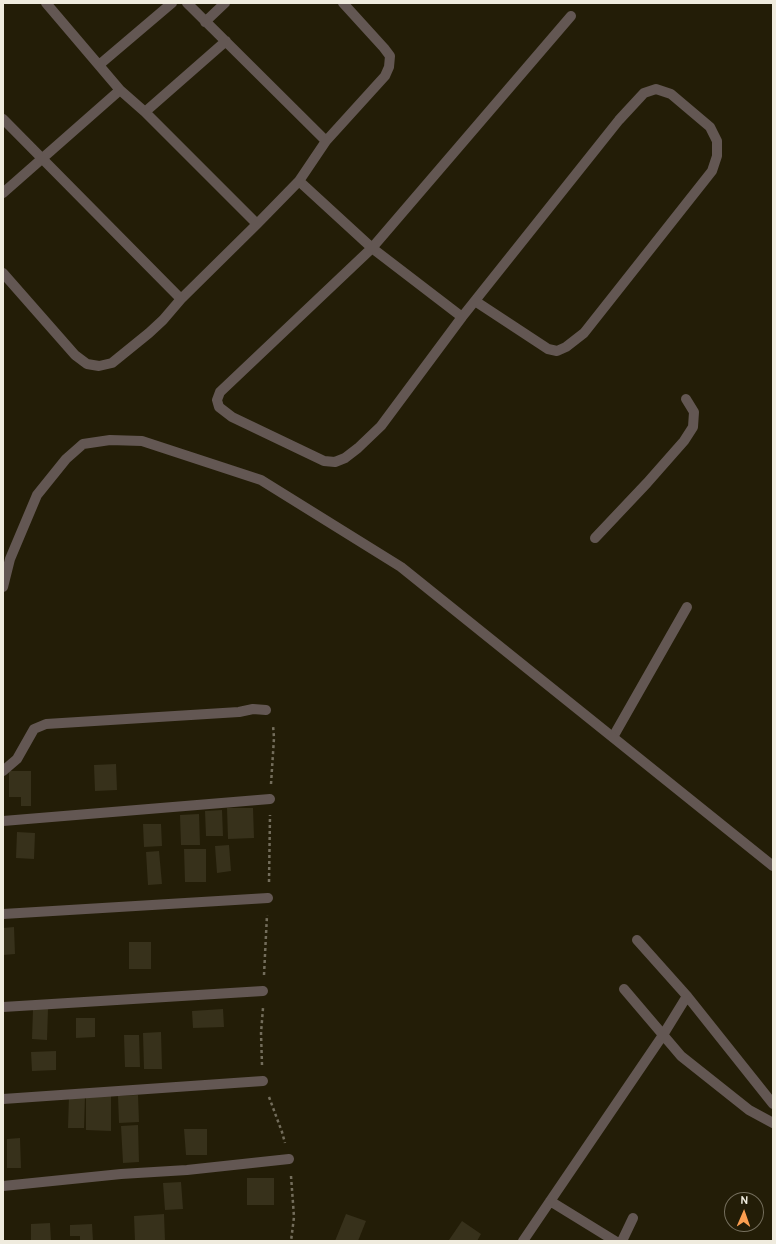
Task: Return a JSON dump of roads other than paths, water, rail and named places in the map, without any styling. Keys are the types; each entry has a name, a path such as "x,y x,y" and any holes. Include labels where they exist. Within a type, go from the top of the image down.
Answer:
{"street":[{"path":"46,3 120,90 145,112 257,224"},
{"path":"99,65 172,3"},
{"path":"187,3 326,141"},
{"path":"205,22 225,3"},
{"path":"3,273 75,356 87,364 99,366 112,363 163,320 181,299 299,182 326,141 385,76 389,67 390,56 343,3"},
{"path":"475,301 548,349 557,351 566,347 584,333 712,171 717,156 717,141 710,128 671,94 656,89 644,93 619,120 462,317 381,426 345,458 335,462 324,461 232,416 219,407 216,400 220,392 372,248 571,16"},
{"path":"145,112 226,41"},
{"path":"3,193 120,90"},
{"path":"3,119 181,299"},
{"path":"299,182 372,248 462,317"},
{"path":"595,538 647,484 684,441 693,427 694,412 686,399"},
{"path":"3,586 10,559 37,495 66,458 83,444 110,440 142,441 261,480 401,567 773,866"},
{"path":"613,737 687,607"},
{"path":"3,771 17,760 34,729 46,724 239,712 253,709 266,710"},
{"path":"3,822 270,799"},
{"path":"3,914 268,898"},
{"path":"637,940 686,996 773,1104"},
{"path":"624,989 681,1056 749,1110 773,1123"},
{"path":"3,1007 263,991"},
{"path":"523,1241 663,1035 686,996"},
{"path":"3,1099 263,1081"},
{"path":"3,1186 121,1174 187,1170 289,1159"},
{"path":"550,1201 615,1241"},
{"path":"622,1241 633,1218"}]}
